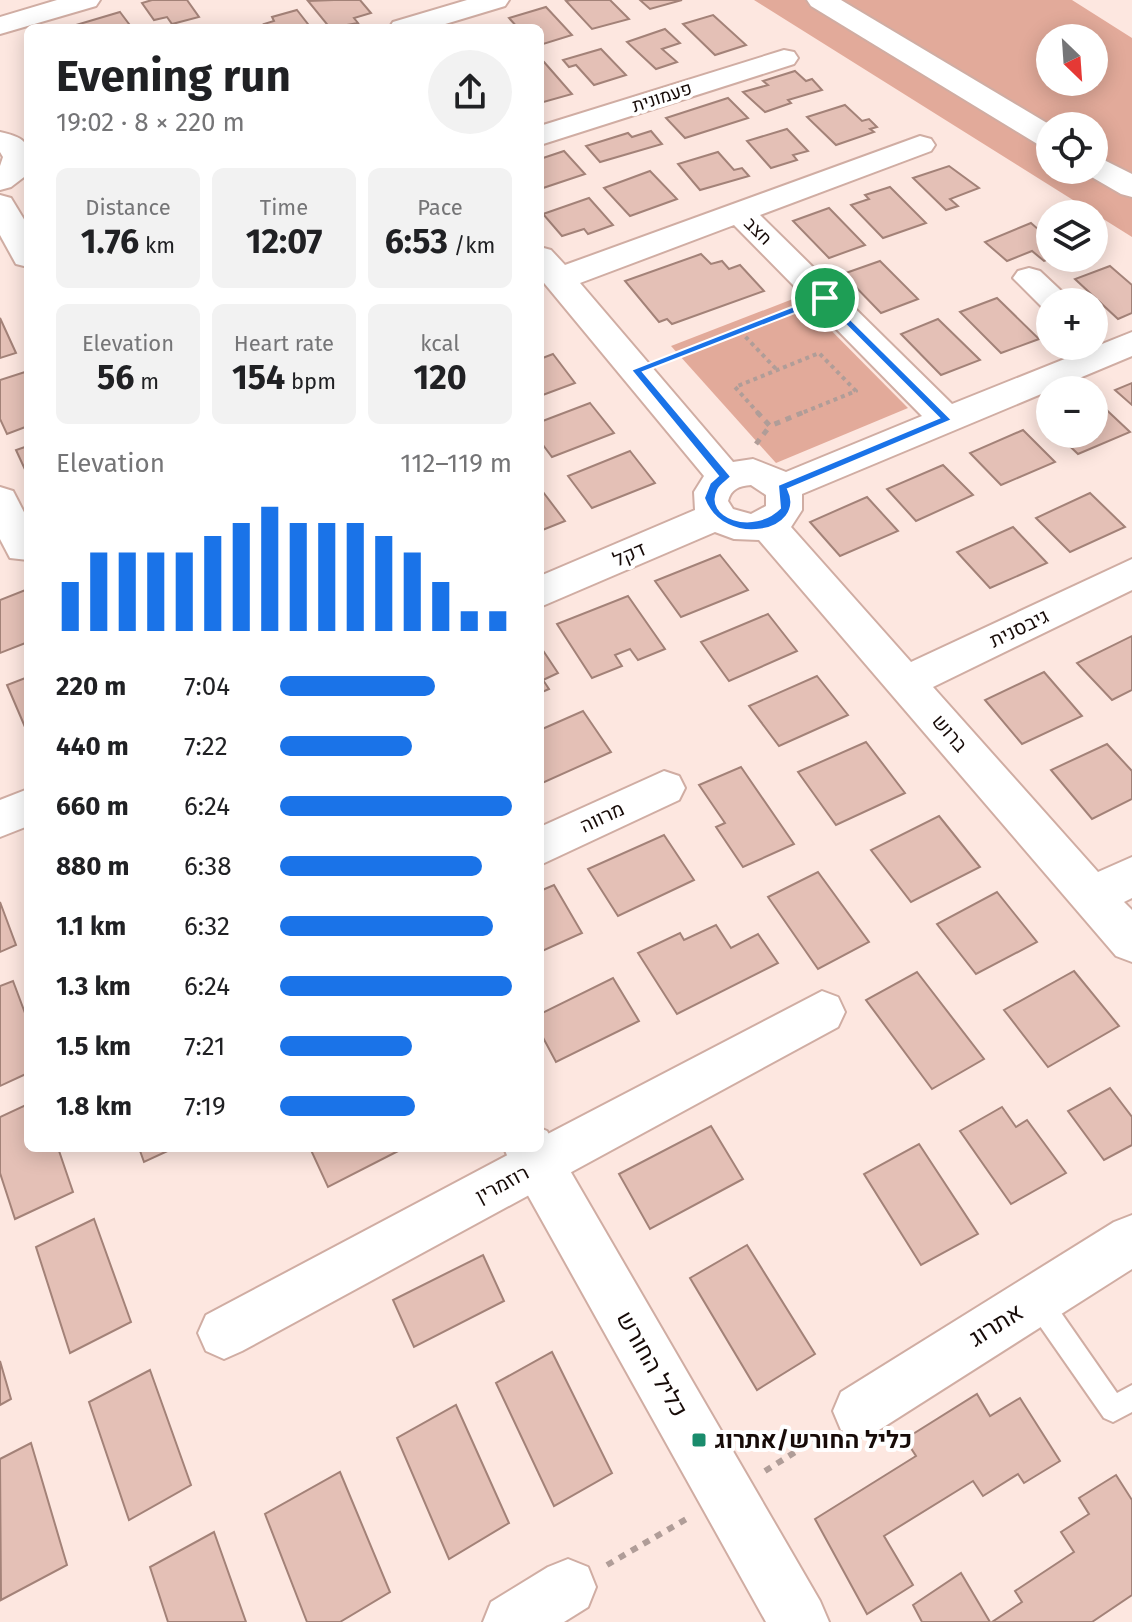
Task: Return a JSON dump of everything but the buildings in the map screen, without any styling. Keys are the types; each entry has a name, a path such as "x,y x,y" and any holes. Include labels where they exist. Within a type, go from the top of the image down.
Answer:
{"main road":[{"path":"821,0 1036,130"},
{"path":"856,0 1045,112"},
{"path":"0,180 16,168 19,160 15,146"},
{"path":"1108,149 1132,163"},
{"path":"1108,173 1132,187"},
{"path":"0,205 24,249"},
{"name":"כליל החורש","path":"534,1156 799,1622"}],"street":[{"path":"0,26 86,0"},
{"path":"416,24 495,0"},
{"name":"פעמונית","path":"544,135 784,58"},
{"name":"חצב","path":"550,268 739,212 920,145"},
{"name":"חצב","path":"739,212 947,420"},
{"path":"550,268 725,477"},
{"path":"1029,278 1041,288"},
{"path":"782,488 947,420 1113,342"},
{"path":"753,472 769,477 782,488 786,496 785,509 780,517 767,525 737,526 718,515 711,502 710,494 714,486 725,477 753,472"},
{"path":"0,500 17,550"},
{"name":"דקל","path":"544,590 718,515"},
{"name":"ברוש","path":"767,525 1132,942"},
{"name":"גיבסנית","path":"905,683 1132,573"},
{"name":"מרווה","path":"544,845 664,788"},
{"path":"0,819 24,809"},
{"path":"1093,897 1132,876"},
{"name":"רוזמרין","path":"544,1151 822,1012"},
{"name":"רוזמרין","path":"224,1333 534,1156"},
{"name":"אתרוג","path":"860,1411 1132,1240"},
{"path":"511,1622 568,1587"}],"lane":[{"path":"1037,1300 1113,1409 1132,1398"}],"path":[{"path":"636,370 825,298"},
{"path":"740,331 777,370"},
{"path":"819,353 856,391 770,426 735,387 777,370 819,353"}],"shaded area":[{"path":"754,0 1072,0 1132,38 1132,237 1108,222 1108,200 1073,200 1047,184 1108,184 1108,112 1036,112 1036,177"},
{"path":"798,297 908,408 776,463 671,346"}],"place":[{"name":"כליל החורש/אתרוג","path":"699,1440"}],"route":[{"path":"825,298 947,420 782,488 786,505 780,517 761,527 737,526 714,511 710,498 714,486 725,477 636,370 825,298"}]}
